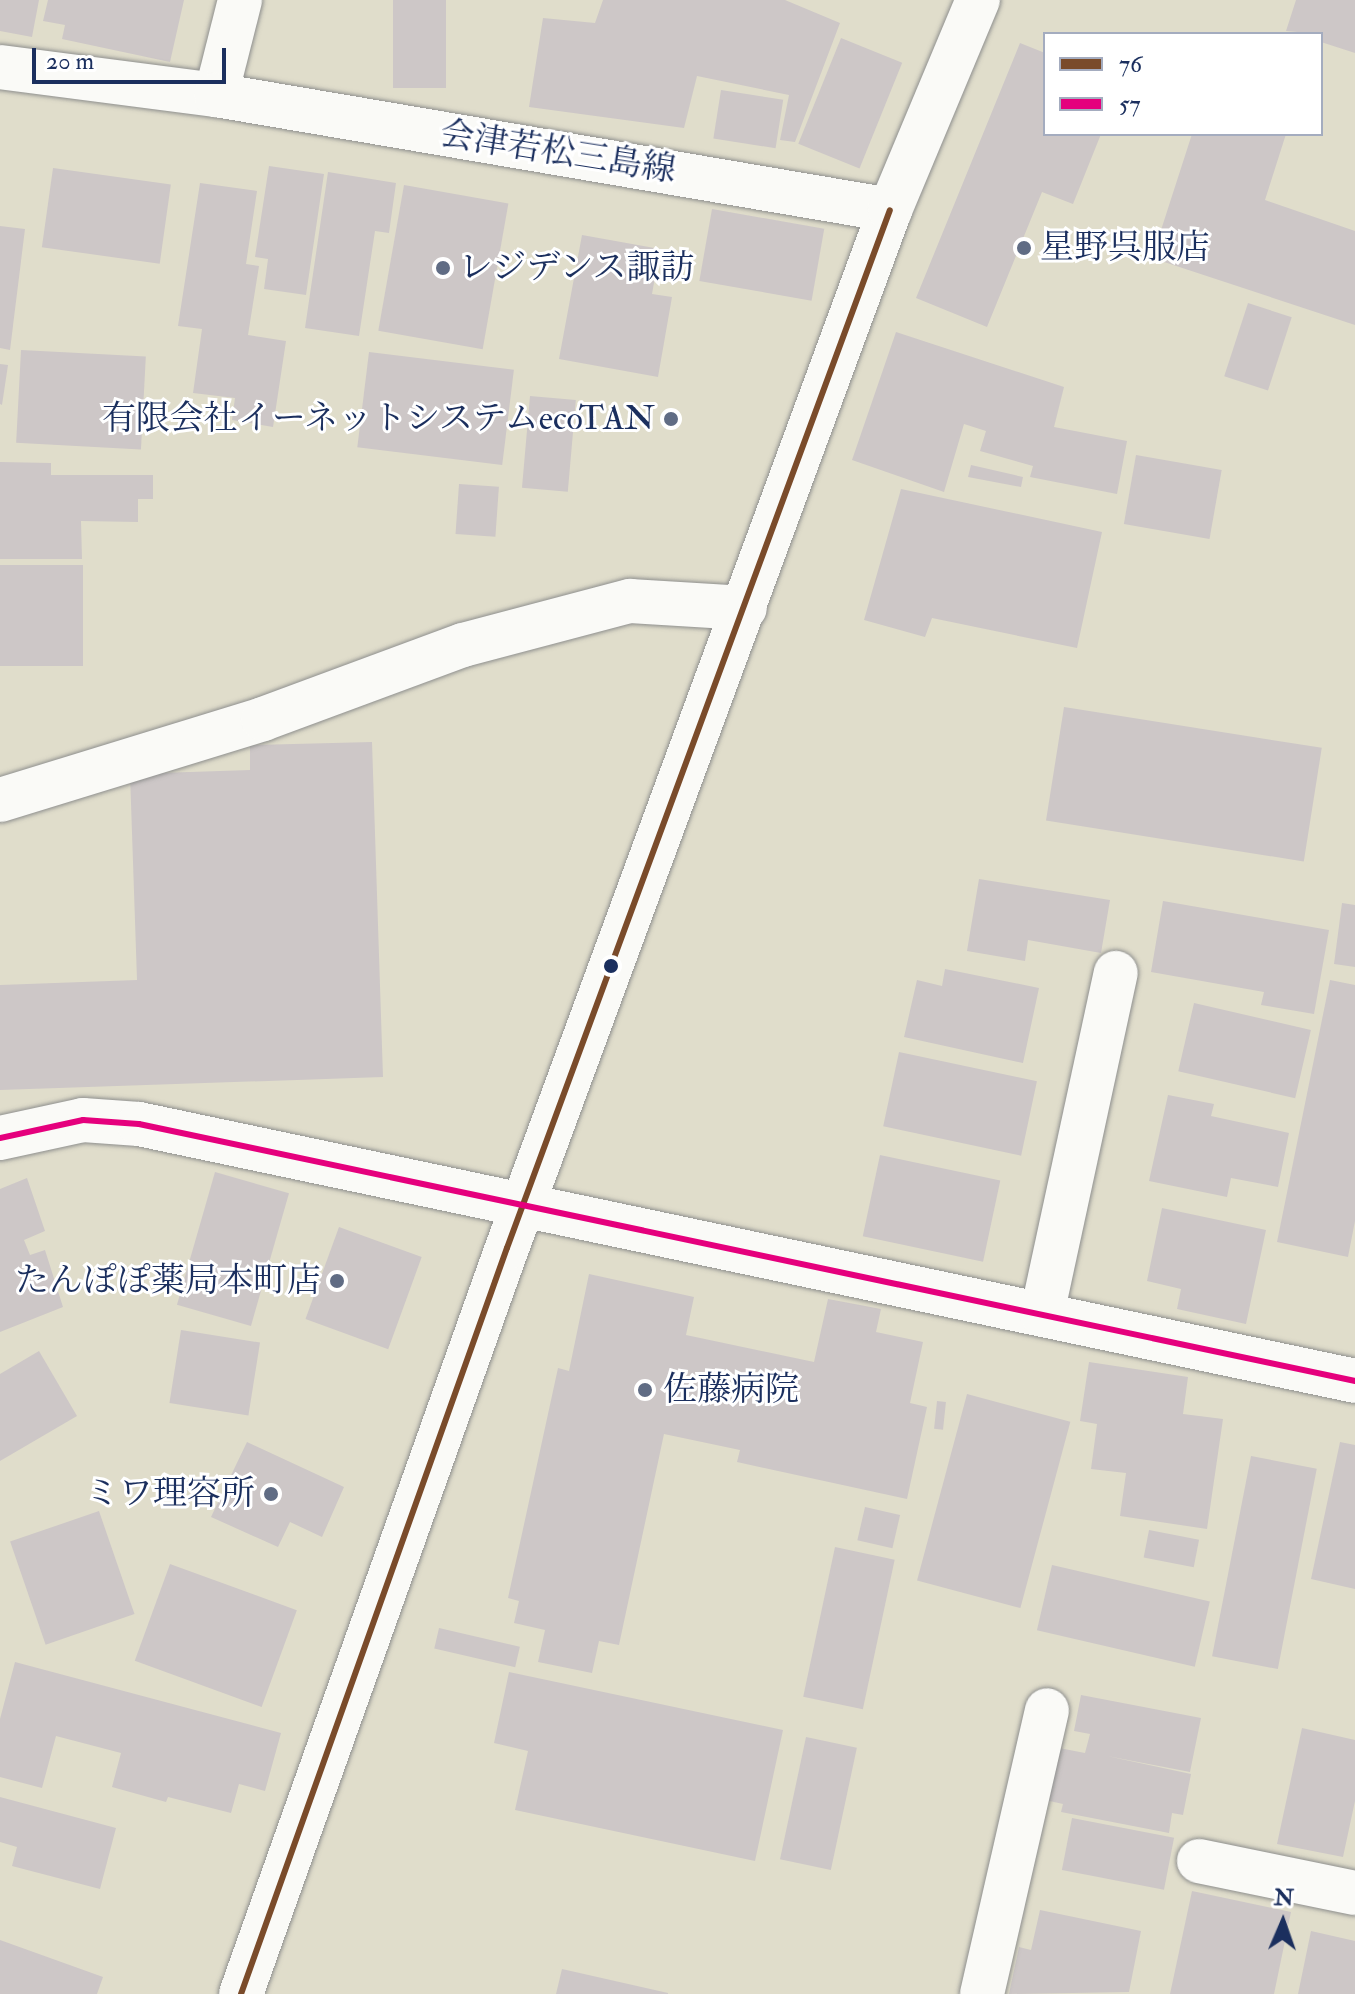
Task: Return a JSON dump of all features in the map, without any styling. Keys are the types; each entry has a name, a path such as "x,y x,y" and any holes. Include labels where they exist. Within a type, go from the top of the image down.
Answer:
{"street":[{"path":"216,95 240,0"},
{"path":"241,1994 525,1203 890,210 978,0"},
{"name":"会津若松三島線","path":"0,67 216,95 890,210"},
{"path":"0,800 263,719 463,645 630,601 745,608"},
{"path":"1042,1314 1116,973"},
{"path":"0,1138 83,1120 139,1124 525,1203 1355,1381"},
{"path":"982,1994 1047,1710"},
{"path":"1199,1861 1355,1893"}],"building":[{"path":"0,0 39,0 32,37 0,31"},
{"path":"48,0 184,0 170,62 62,39 65,25 43,21"},
{"path":"393,0 446,0 446,88 393,88"},
{"path":"603,0 785,0 840,23 795,142 780,140 789,95 697,76 684,128 529,107 543,18 595,23"},
{"path":"1296,0 1355,0 1355,53 1323,43 1323,32 1286,31"},
{"path":"841,38 902,63 859,168 798,144"},
{"path":"1020,43 1043,52 1043,136 1100,136 1073,204 1042,192 987,327 916,298"},
{"path":"721,90 783,100 776,148 713,138"},
{"path":"1191,136 1285,136 1265,200 1355,231 1355,325 1152,258"},
{"path":"269,166 324,174 306,295 264,289 268,259 255,257"},
{"path":"53,168 171,185 160,264 42,247"},
{"path":"328,172 396,183 389,233 375,231 359,336 305,328"},
{"path":"200,183 257,191 246,264 259,266 248,335 286,341 273,427 232,420 235,398 193,393 202,329 178,326"},
{"name":"レジデンス諏訪","path":"404,185 508,203 483,349 378,331"},
{"path":"712,209 824,229 812,301 699,281"},
{"path":"0,226 25,229 10,350 0,348"},
{"path":"582,235 660,249 652,294 672,297 658,377 559,359"},
{"path":"1248,303 1292,317 1268,390 1224,376"},
{"path":"896,332 1064,387 1054,427 1127,441 1117,494 1030,477 1033,466 980,451 986,431 964,424 944,492 852,460"},
{"path":"21,350 146,357 141,449 16,443"},
{"path":"369,352 514,370 502,465 357,447"},
{"path":"0,364 8,365 2,405 0,404"},
{"path":"530,396 576,400 568,492 522,488"},
{"path":"1136,455 1222,470 1210,539 1124,524"},
{"path":"0,462 51,463 51,475 153,475 153,499 138,499 138,522 81,521 82,559 0,559"},
{"path":"971,465 1023,477 1021,487 968,477"},
{"path":"459,484 499,487 495,537 456,534"},
{"path":"901,489 1102,532 1077,648 932,618 925,637 864,620"},
{"path":"0,565 83,565 83,666 0,666"},
{"path":"1064,707 1322,748 1304,861 1046,821"},
{"path":"372,742 383,1077 0,1090 0,985 137,980 130,774 250,770 250,745"},
{"path":"979,879 1110,900 1101,953 1028,940 1025,961 967,951"},
{"path":"1163,901 1329,930 1314,1014 1261,1005 1264,992 1151,972"},
{"path":"1342,903 1355,905 1355,967 1334,964"},
{"path":"945,969 1039,988 1023,1063 904,1037 917,980 942,986"},
{"path":"1330,980 1355,985 1355,1221 1348,1257 1277,1242"},
{"path":"1194,1003 1311,1030 1295,1098 1178,1071"},
{"path":"899,1052 1037,1081 1021,1156 883,1126"},
{"path":"1168,1095 1214,1104 1211,1116 1289,1133 1278,1187 1231,1178 1227,1197 1149,1181"},
{"path":"880,1155 1000,1181 983,1262 863,1236"},
{"path":"215,1172 289,1193 251,1326 177,1305"},
{"path":"27,1178 45,1231 24,1240 30,1255 45,1250 63,1307 0,1332 0,1189"},
{"path":"1162,1208 1266,1230 1246,1324 1177,1309 1181,1289 1147,1281"},
{"path":"339,1227 422,1257 388,1349 305,1319"},
{"path":"589,1274 694,1297 686,1335 814,1362 828,1299 881,1309 876,1332 923,1342 910,1403 927,1407 907,1499 737,1462 740,1450 664,1434 619,1645 599,1641 592,1673 538,1662 545,1630 514,1623 519,1601 508,1598 558,1368 569,1371"},
{"path":"181,1330 260,1343 248,1416 169,1403"},
{"path":"39,1351 77,1416 0,1461 0,1374"},
{"path":"1089,1362 1188,1377 1183,1414 1223,1419 1207,1529 1120,1516 1126,1473 1091,1469 1097,1424 1080,1421"},
{"path":"967,1394 1070,1422 1020,1608 917,1580"},
{"path":"937,1401 946,1402 943,1430 934,1429"},
{"path":"247,1442 344,1487 322,1537 290,1522 278,1547 211,1517"},
{"path":"1340,1442 1355,1445 1355,1589 1311,1579"},
{"path":"1251,1456 1317,1469 1278,1669 1212,1656"},
{"path":"865,1507 900,1515 892,1548 857,1540"},
{"path":"99,1511 134,1614 46,1645 10,1542"},
{"path":"1149,1530 1199,1540 1194,1567 1144,1557"},
{"path":"835,1547 895,1560 863,1709 803,1697"},
{"path":"170,1564 297,1610 262,1707 135,1661"},
{"path":"1052,1565 1210,1601 1195,1667 1037,1630"},
{"path":"439,1628 520,1647 515,1667 434,1648"},
{"path":"15,1662 281,1733 265,1791 239,1784 231,1813 168,1797 166,1802 112,1787 121,1753 56,1736 42,1788 0,1777 0,1719"},
{"path":"509,1672 783,1730 755,1861 515,1810 528,1751 494,1743"},
{"path":"1081,1695 1201,1718 1190,1772 1107,1756 1191,1774 1183,1815 1172,1813 1169,1833 1061,1812 1063,1804 1045,1800 1054,1747 1085,1753 1090,1734 1074,1731"},
{"path":"1302,1728 1355,1740 1355,1801 1343,1857 1277,1844"},
{"path":"806,1737 857,1748 831,1870 780,1859"},
{"path":"0,1797 116,1828 100,1889 12,1866 17,1847 0,1842"},
{"path":"1072,1818 1174,1838 1164,1890 1062,1870"},
{"path":"1192,1891 1291,1912 1274,1994 1170,1994"},
{"path":"1040,1910 1141,1931 1129,1992 1009,1994 1019,1947 1031,1950"},
{"path":"1311,1931 1355,1941 1355,1994 1298,1994"},
{"path":"0,1940 103,1977 97,1994 0,1994"},
{"path":"562,1969 668,1993 668,1994 556,1994"}],"transit line":[{"name":"76","path":"241,1994 507,1248 890,210"},
{"name":"57","path":"0,1138 83,1120 139,1124 1355,1381"}],"place":[{"name":"星野呉服店","path":"1024,248"},
{"name":"レジデンス諏訪","path":"443,268"},
{"name":"有限会社イーネットシステムecoTAN","path":"671,419"},
{"name":"たんぽぽ薬局本町店","path":"337,1281"},
{"name":"佐藤病院","path":"645,1390"},
{"name":"ミワ理容所","path":"271,1494"}]}
